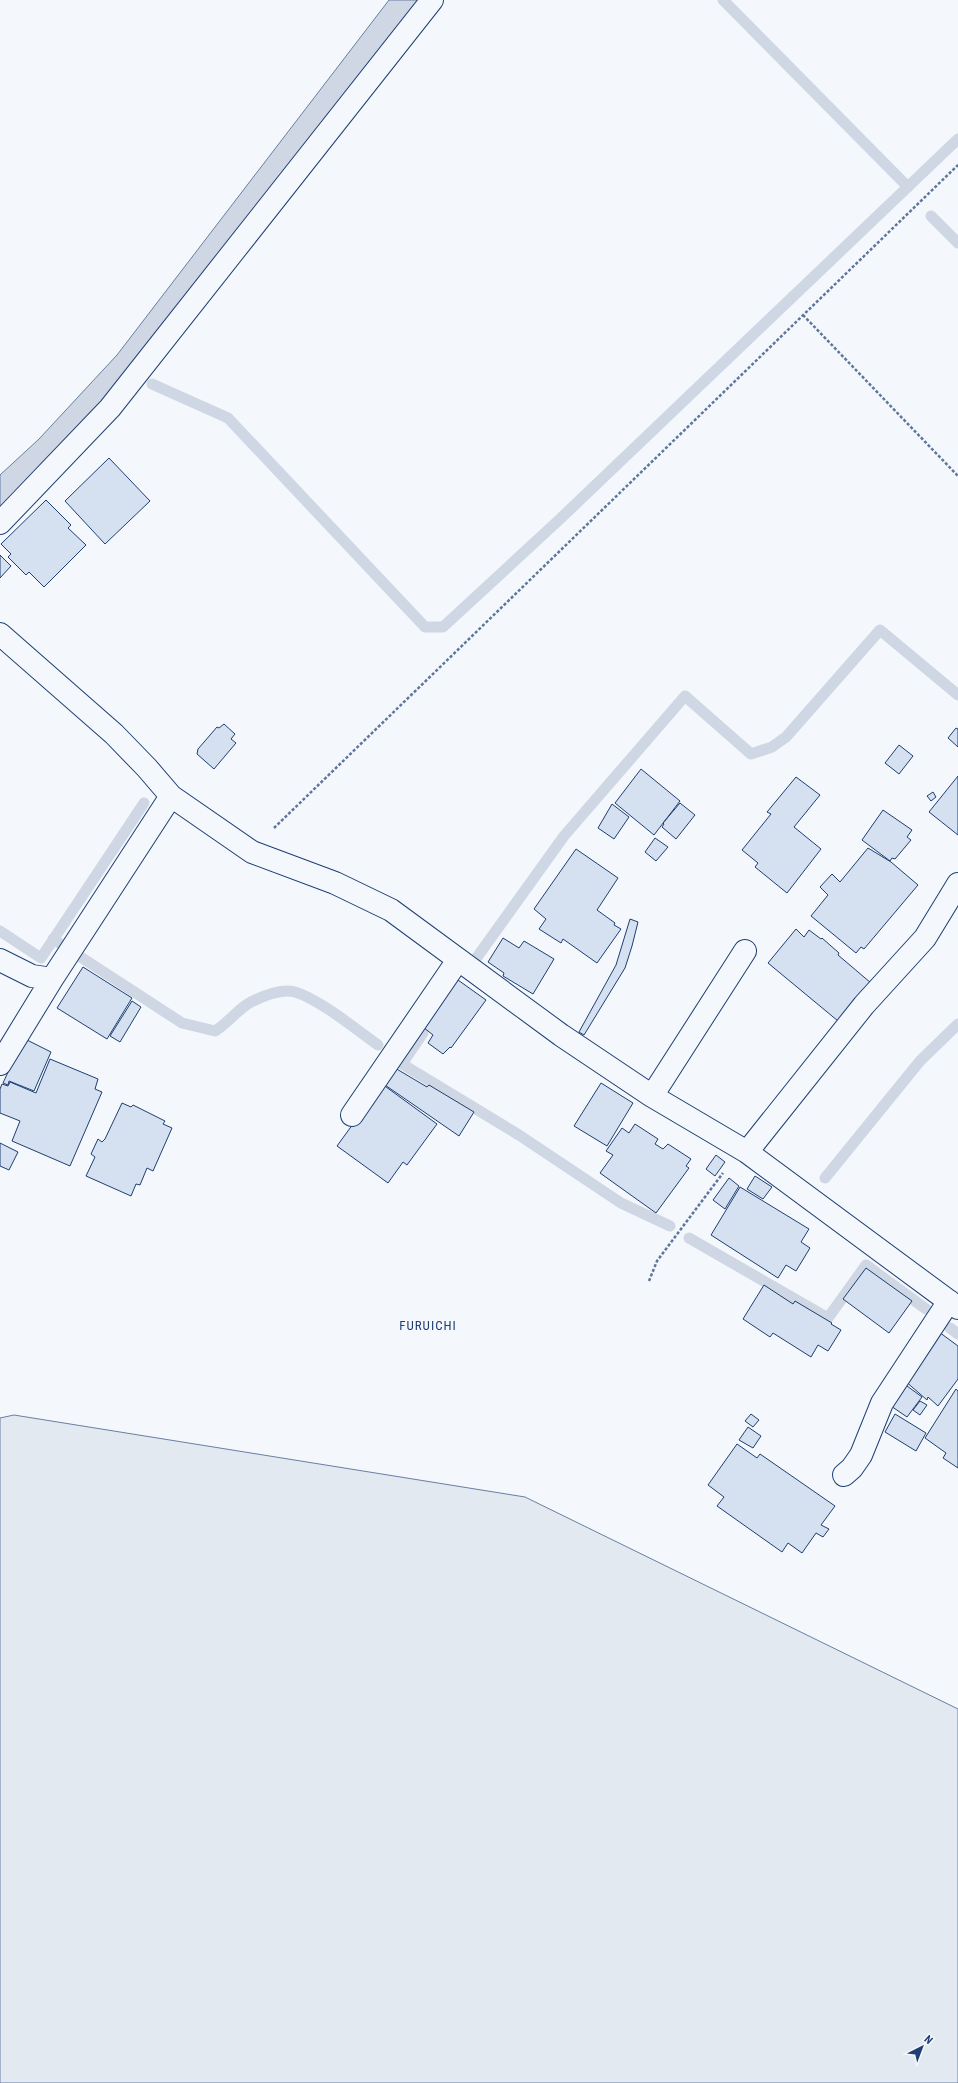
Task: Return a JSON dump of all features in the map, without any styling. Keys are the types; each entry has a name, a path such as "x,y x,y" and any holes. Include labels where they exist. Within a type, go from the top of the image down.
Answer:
{"street":[{"path":"0,523 110,408 432,0"},
{"path":"0,634 114,734 147,768 170,796 252,852 335,883 391,910 561,1035 652,1096 745,1151 954,1305 882,1403 861,1455 852,1468 844,1475"},
{"path":"0,1064 52,978 170,796"},
{"path":"745,1151 864,1005 925,938 958,884"},
{"path":"652,1096 745,951"},
{"path":"0,960 32,976 52,978"},
{"path":"352,1114 458,960"}],"path":[{"path":"252,852 293,808 958,165"},
{"path":"802,315 958,476"},
{"path":"648,1281 661,1255 690,1215 745,1151"}],"shaded area":[{"path":"389,0 421,0 93,417 0,511 0,475 39,439 117,355"},
{"path":"14,1415 525,1497 958,1709 958,2083 0,2083 0,1418"}],"building":[{"path":"109,458 150,501 105,544 65,501"},
{"path":"46,500 71,525 68,528 86,545 44,587 29,572 26,575 8,557 11,554 1,544"},
{"path":"0,555 11,566 0,578"},
{"path":"224,724 235,734 231,739 236,743 214,769 197,754 198,749 217,727 219,728"},
{"path":"956,728 958,729 958,747 948,738"},
{"path":"899,745 913,756 899,774 885,763"},
{"path":"641,769 680,801 654,835 615,803"},
{"path":"958,776 958,835 929,812"},
{"path":"796,777 820,795 794,827 821,849 787,893 755,867 758,863 742,850 771,814 767,812"},
{"path":"933,792 936,797 931,801 927,796"},
{"path":"680,803 695,815 676,839 662,827 664,824 663,823"},
{"path":"612,804 629,817 614,839 598,828"},
{"path":"883,810 912,830 907,837 911,840 895,859 892,858 890,861 862,840"},
{"path":"655,838 668,847 656,861 645,852"},
{"path":"868,848 891,862 918,885 864,949 861,947 856,953 811,916 828,895 820,887 832,874 840,882"},
{"path":"576,849 618,878 597,910 615,923 614,925 621,929 597,963 563,939 561,943 539,929 546,919 534,909"},
{"path":"630,919 638,922 625,968 584,1035 579,1032 616,965"},
{"path":"796,929 804,937 809,930 821,939 822,938 839,953 838,955 871,983 838,1021 768,963"},
{"path":"503,938 519,948 524,941 554,959 533,994 503,976 504,973 488,962"},
{"path":"83,967 132,998 107,1039 57,1008"},
{"path":"458,980 486,1000 451,1048 450,1047 443,1054 428,1043 433,1035 423,1027"},
{"path":"132,1001 141,1007 120,1042 110,1036"},
{"path":"25,1039 51,1052 34,1091 9,1081 8,1085 3,1083 21,1044"},
{"path":"50,1059 98,1079 95,1089 102,1092 70,1166 12,1141 20,1121 0,1113 0,1089 2,1084 8,1086 10,1082 36,1093"},
{"path":"395,1068 427,1087 429,1085 474,1112 459,1136 385,1085"},
{"path":"601,1083 633,1103 607,1146 574,1126"},
{"path":"382,1084 437,1124 407,1165 403,1162 388,1183 337,1146"},
{"path":"122,1103 131,1107 133,1105 165,1121 163,1124 172,1128 153,1171 147,1168 140,1185 136,1184 131,1196 86,1176 95,1157 91,1154 98,1139 102,1142 105,1139"},
{"path":"635,1124 658,1139 655,1144 663,1149 668,1144 691,1159 686,1166 689,1168 656,1213 600,1173 613,1155 606,1151 622,1128 629,1133"},
{"path":"0,1143 18,1152 9,1170 0,1166"},
{"path":"716,1155 725,1162 715,1176 706,1169"},
{"path":"755,1176 772,1187 763,1199 747,1189"},
{"path":"729,1178 739,1186 725,1209 713,1200"},
{"path":"740,1187 809,1229 801,1242 810,1248 796,1271 786,1265 778,1278 711,1235"},
{"path":"866,1268 912,1301 889,1333 843,1299"},
{"path":"764,1285 793,1304 795,1301 841,1330 828,1351 818,1345 811,1357 773,1333 770,1337 743,1319"},
{"path":"939,1332 958,1346 958,1379 938,1406 928,1397 927,1400 904,1380"},
{"path":"903,1383 922,1397 907,1417 888,1404"},
{"path":"956,1389 958,1391 958,1468 943,1458 946,1453 925,1438"},
{"path":"920,1401 927,1405 920,1415 913,1410"},
{"path":"751,1414 759,1420 753,1427 745,1421"},
{"path":"895,1414 926,1433 916,1451 885,1432"},
{"path":"748,1427 761,1436 753,1448 739,1440"},
{"path":"737,1444 757,1458 760,1454 835,1506 821,1525 829,1529 823,1537 816,1533 802,1553 788,1543 782,1552 717,1506 724,1497 708,1485"}],"waterway":[{"path":"723,0 908,187"},
{"path":"152,384 228,418 425,627 443,627 560,519 958,139"},
{"path":"931,216 958,243"},
{"path":"475,960 564,836 685,696 751,754 772,747 786,737 880,630 958,695"},
{"path":"0,931 41,958 144,803"},
{"path":"53,939 182,1023 215,1031 251,1002 272,993 290,991 315,1001 349,1023 378,1045"},
{"path":"825,1178 920,1061 958,1024"},
{"path":"423,1033 402,1064 519,1135 621,1203 670,1226"},
{"path":"689,1238 828,1318 866,1265 926,1309"},
{"path":"950,1328 958,1334"}],"district":[{"name":"FURUICHI","path":"428,1325"}]}
